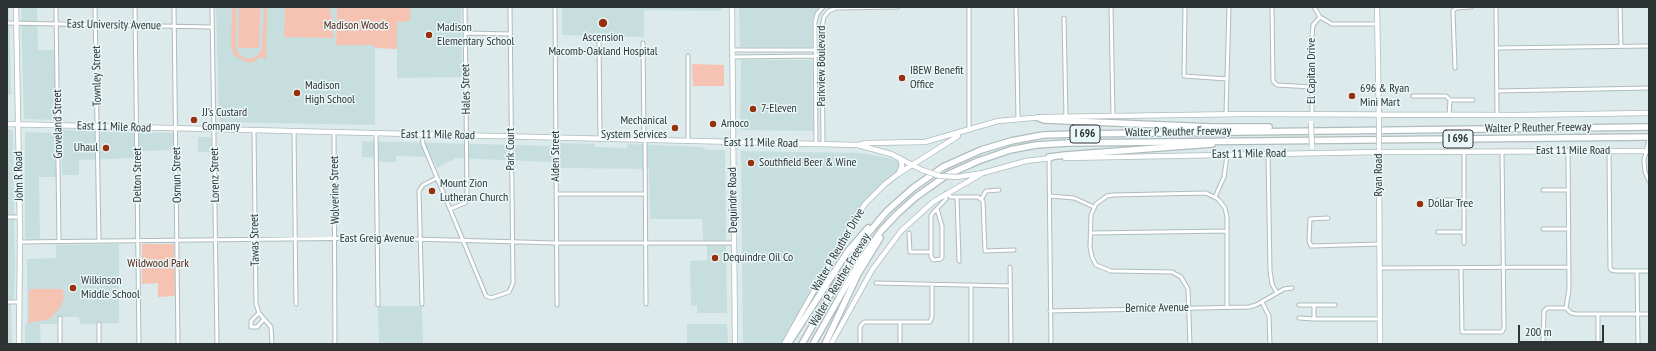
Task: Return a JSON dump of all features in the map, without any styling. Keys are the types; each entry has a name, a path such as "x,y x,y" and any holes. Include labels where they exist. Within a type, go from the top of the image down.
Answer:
{"highway":[{"path":"1039,118 1044,120 1305,130"},
{"name":"Walter P Reuther Freeway","path":"802,344 856,250 878,220 913,188 943,168 981,150 1011,141 1056,134 1649,127"},
{"name":"Walter P Reuther Freeway","path":"813,344 860,261 881,231 897,214 924,191 947,175 988,157 1022,147 1068,143 1649,140"},
{"path":"1050,157 1065,154 1266,141"},
{"path":"825,344 858,274 897,214"},
{"path":"788,344 848,251 867,229 878,220"}],"main road":[{"name":"John R Road","path":"16,7 20,217 19,344"},
{"name":"Dequindre Road","path":"732,7 732,143 735,344"},
{"name":"Ryan Road","path":"1377,7 1380,344"},
{"name":"East 11 Mile Road","path":"858,145 866,143 920,143 941,139 998,121 1039,118 1226,114 1497,115 1649,113"},
{"name":"El Capitan Drive","path":"1311,115 1312,150 1317,153"},
{"name":"East 11 Mile Road","path":"7,124 858,145 900,158 922,170 940,176 957,178 983,173 1018,162 1050,157 1647,150"},
{"name":"Walter P Reuther Drive","path":"784,344 857,215 875,193 912,164 969,130"},
{"path":"898,174 902,166 900,158"},
{"path":"922,158 920,164 922,170"},
{"path":"831,344 872,270 888,246 916,216 946,193 983,173"}],"street":[{"name":"Groveland Street","path":"56,7 59,242"},
{"name":"Townley Street","path":"96,7 99,241"},
{"name":"Delton Street","path":"135,7 139,344"},
{"name":"Osmun Street","path":"174,7 177,129 178,344"},
{"name":"Lorenz Street","path":"212,7 217,344"},
{"name":"Hales Street","path":"450,209 465,203 467,199 465,7"},
{"name":"Park Court","path":"463,240 488,298 494,298 511,290 510,7"},
{"name":"Alden Street","path":"555,7 557,305"},
{"name":"Parkview Boulevard","path":"816,144 815,26 816,16 823,7"},
{"name":"Parkview Boulevard","path":"823,144 823,19 829,11 836,8 898,7"},
{"path":"969,7 969,130"},
{"path":"1016,7 1018,119"},
{"path":"1111,7 1113,116"},
{"path":"1185,7 1184,76 1227,79"},
{"path":"1226,114 1229,7"},
{"path":"1272,7 1273,81 1277,84 1312,87"},
{"path":"1314,7 1320,17 1335,25 1377,24"},
{"path":"1455,68 1454,10 1460,7 1471,7"},
{"path":"1496,7 1497,115"},
{"path":"1620,7 1621,46"},
{"name":"El Capitan Drive","path":"1311,115 1312,29 1320,17"},
{"path":"1064,18 1066,117"},
{"name":"East University Avenue","path":"7,23 212,27"},
{"path":"815,26 818,29 822,28"},
{"path":"466,33 510,34"},
{"path":"815,37 822,37"},
{"path":"599,39 600,139"},
{"path":"644,43 646,304"},
{"path":"1496,48 1649,46"},
{"path":"732,50 815,50"},
{"path":"732,57 815,56 822,54"},
{"path":"688,56 688,141"},
{"path":"1497,91 1649,88"},
{"path":"816,96 820,93 822,94"},
{"path":"1413,96 1446,96 1450,100 1474,100"},
{"path":"1449,115 1450,100"},
{"path":"816,106 818,108 822,106"},
{"name":"Tawas Street","path":"254,131 256,304 259,314"},
{"path":"294,132 296,304"},
{"name":"Wolverine Street","path":"334,133 335,344"},
{"path":"376,134 378,305"},
{"path":"422,135 423,144 463,240"},
{"path":"1649,140 1644,169 1649,181"},
{"path":"1464,151 1464,243"},
{"path":"1461,268 1462,332 1503,331 1504,267 1502,151"},
{"path":"1566,308 1569,289 1568,151"},
{"path":"1609,151 1610,268 1613,271 1649,271"},
{"path":"1268,154 1270,271 1272,284 1277,293 1292,288"},
{"path":"1215,197 1224,177 1227,155"},
{"path":"1050,157 1051,344"},
{"path":"422,304 420,188 437,178"},
{"path":"982,198 986,191 999,190"},
{"path":"1543,190 1568,190"},
{"path":"946,193 957,197 982,198"},
{"path":"937,209 942,226 942,257 941,259 933,260 931,258 931,216 937,209 946,199 946,193"},
{"path":"1190,344 1187,286 1181,277 1172,272 1111,271 1096,265 1091,251 1091,215 1094,207 1103,198 1113,195 1206,193 1221,201 1226,210 1228,307"},
{"path":"556,194 645,194"},
{"path":"1050,196 1070,197 1094,207"},
{"path":"957,197 959,261"},
{"path":"982,198 985,204 985,251 1014,250"},
{"path":"1438,200 1464,200"},
{"path":"7,217 20,217"},
{"path":"1328,218 1310,219 1309,241 1311,246 1379,244"},
{"path":"1543,229 1568,229"},
{"path":"1091,233 1227,231"},
{"path":"1438,232 1464,232"},
{"path":"909,233 910,252 931,252"},
{"name":"East Greig Avenue","path":"20,242 377,238 556,243 734,243"},
{"path":"1010,267 1011,344"},
{"path":"1379,268 1569,267"},
{"path":"1637,272 1638,344"},
{"path":"876,283 1010,286"},
{"path":"860,344 860,327 862,323 930,322 932,317 932,284"},
{"path":"971,285 971,344"},
{"name":"Bernice Avenue","path":"1050,311 1253,306 1277,293"},
{"path":"7,302 19,302"},
{"path":"1262,302 1269,316 1270,344"},
{"path":"1299,305 1335,305"},
{"path":"1314,305 1314,319"},
{"path":"1543,344 1545,309 1566,308 1571,313 1576,314 1649,314"},
{"path":"264,319 256,327 251,326 251,321 259,314 264,319 271,327 272,344"},
{"path":"1598,315 1598,344"},
{"path":"60,318 60,344"},
{"path":"1299,318 1380,319"},
{"path":"900,322 900,344"},
{"path":"99,324 99,344"}],"shaded area":[{"path":"7,7 9,7 11,95 7,95"},
{"path":"21,7 37,7 38,50 55,50 55,120 24,119"},
{"name":"Madison High School","path":"216,7 337,7 336,45 375,45 375,125 219,122"},
{"name":"Madison Elementary School","path":"410,7 461,7 462,77 397,78 397,22 410,21"},
{"name":"Ascension Macomb-Oakland Hospital","path":"562,7 722,7 722,11 644,10 644,37 562,35"},
{"path":"739,7 819,7 812,20 812,47 740,47"},
{"path":"741,60 812,60 813,131 740,130"},
{"path":"7,129 12,130 13,134 15,269 14,299 11,299 12,344 7,344"},
{"path":"62,130 174,133 174,150 141,151 135,158 79,160 79,175 62,175"},
{"path":"25,132 55,133 56,177 39,177 40,239 27,239 25,237"},
{"path":"198,137 211,137 211,152 198,152"},
{"path":"362,141 552,146 552,162 454,158 453,160 437,168 432,157 396,156 396,162 380,162 370,157 362,157"},
{"path":"560,143 595,144 595,147 627,148 628,144 702,147 707,150 725,150 727,313 697,313 697,306 691,306 690,261 707,260 707,247 703,240 702,219 650,219 649,169 560,168"},
{"path":"741,151 862,153 900,162 898,172 873,193 853,218 782,344 743,344"},
{"name":"Wilkinson Middle School","path":"119,244 119,323 80,324 79,317 57,317 57,324 40,324 41,344 25,344 25,324 27,324 27,259 56,258 56,245"},
{"path":"380,306 422,306 423,344 379,344 378,308"},
{"path":"687,324 727,324 728,344 687,344"}],"green space":[{"path":"232,7 236,7 236,49 240,56 249,59 257,56 262,49 264,7 267,7 266,59 263,59 262,56 254,62 246,62 234,55 231,45"},
{"path":"239,7 260,7 259,48 238,48"},
{"path":"285,7 329,7 333,22 333,38 284,36"},
{"name":"Madison Woods","path":"337,7 410,7 410,21 397,22 397,49 375,48 374,45 336,45"},
{"path":"692,64 724,65 724,86 693,86"},
{"name":"Wildwood Park","path":"142,244 174,244 175,296 158,297 158,283 142,284"},
{"path":"31,289 63,289 64,298 60,308 49,319 29,323 29,291"}],"place":[{"name":"Ascension Macomb-Oakland Hospital","path":"603,23"},
{"name":"Madison Elementary School","path":"429,35"},
{"name":"IBEW Benefit Office","path":"902,78"},
{"name":"Madison High School","path":"297,93"},
{"name":"696 & Ryan Mini Mart","path":"1352,96"},
{"name":"7-Eleven","path":"753,109"},
{"name":"JJ's Custard Company","path":"194,120"},
{"name":"Amoco","path":"713,124"},
{"name":"Mechanical System Services","path":"675,128"},
{"name":"Uhaul","path":"106,148"},
{"name":"Southfield Beer & Wine","path":"751,163"},
{"name":"Mount Zion Lutheran Church","path":"432,191"},
{"name":"Dollar Tree","path":"1420,204"},
{"name":"Dequindre Oil Co","path":"715,258"},
{"name":"Wilkinson Middle School","path":"73,288"}]}
